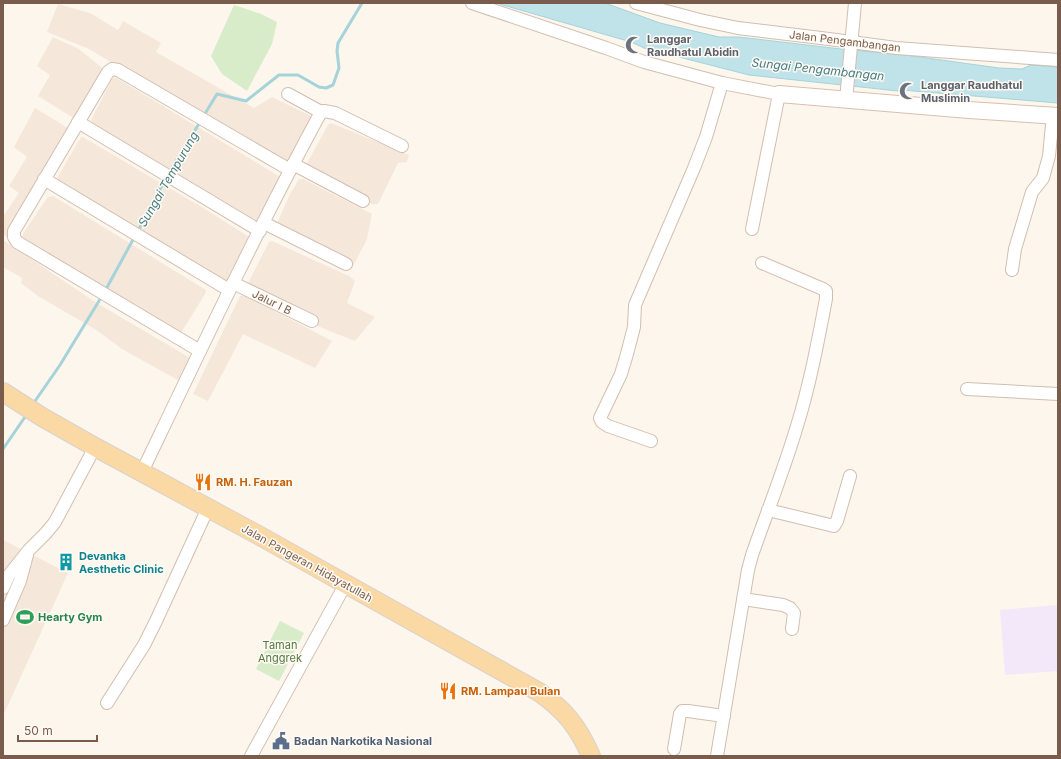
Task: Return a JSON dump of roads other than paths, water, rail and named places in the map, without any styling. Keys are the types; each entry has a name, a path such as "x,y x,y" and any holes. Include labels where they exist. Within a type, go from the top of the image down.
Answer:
{"main road":[{"name":"Jalan Pangeran Hidayatullah","path":"9,396 42,417 95,447 539,692 564,712 579,732 591,756"}],"street":[{"path":"472,3 644,62 722,83 779,94 847,95 1056,115 1049,156 1043,178 1032,192 1015,249 1012,270"},
{"name":"Jalan Pengambangan","path":"636,3 700,20 738,28 851,44 1058,60"},
{"path":"847,95 855,3"},
{"path":"200,351 15,239 14,231 108,72 115,69 291,167 364,201"},
{"path":"651,441 608,426 602,422 600,418 621,374 634,327 635,305 696,163 706,137 722,83"},
{"path":"288,94 321,112 324,111 335,113 402,146"},
{"path":"752,229 779,94"},
{"path":"142,472 231,286 291,167 321,112"},
{"path":"78,122 175,181 262,227 346,264"},
{"name":"Jalur I B","path":"44,179 134,234 231,286 312,321"},
{"path":"717,756 743,599 752,555 798,425 815,353 826,294 823,289 762,263"},
{"path":"967,389 1058,394"},
{"path":"3,588 8,575 55,522 95,447"},
{"path":"768,510 834,526 837,521 850,476"},
{"path":"107,703 144,645 156,622 208,508"},
{"path":"3,620 20,581 29,550"},
{"path":"251,756 345,585"},
{"path":"743,599 783,604 790,608 794,613 792,629"},
{"path":"674,749 681,712 688,711 724,716"}],"water":[{"name":"Sungai Pengambangan","path":"496,3 605,3 660,23 719,37 739,37 905,55 999,68 1022,69 1031,65 1058,67 1058,103 902,90 898,91 749,75 644,48 631,42"}],"waterway":[{"name":"Sungai Tempurung","path":"203,117 217,94 246,101 279,75 298,75 319,87 326,88 333,85 339,68 337,51 338,43 362,3"},
{"name":"Sungai Tempurung","path":"169,173 200,122"},
{"name":"Sungai Tempurung","path":"138,231 166,178"},
{"name":"Sungai Tempurung","path":"105,291 135,236"},
{"name":"Sungai Tempurung","path":"33,404 60,365 102,296"},
{"name":"Sungai Tempurung","path":"3,449 27,414"}],"place":[{"name":"Langgar Raudhatul Abidin","path":"634,45"},
{"name":"Langgar Raudhatul Muslimin","path":"908,91"},
{"name":"RM. H. Fauzan","path":"203,482"},
{"name":"Devanka Aesthetic Clinic","path":"66,562"},
{"name":"Hearty Gym","path":"25,617"},
{"name":"RM. Lampau Bulan","path":"448,691"},
{"name":"Badan Narkotika Nasional","path":"281,741"}],"park label":[{"name":"Taman Anggrek","path":"280,651"}]}
